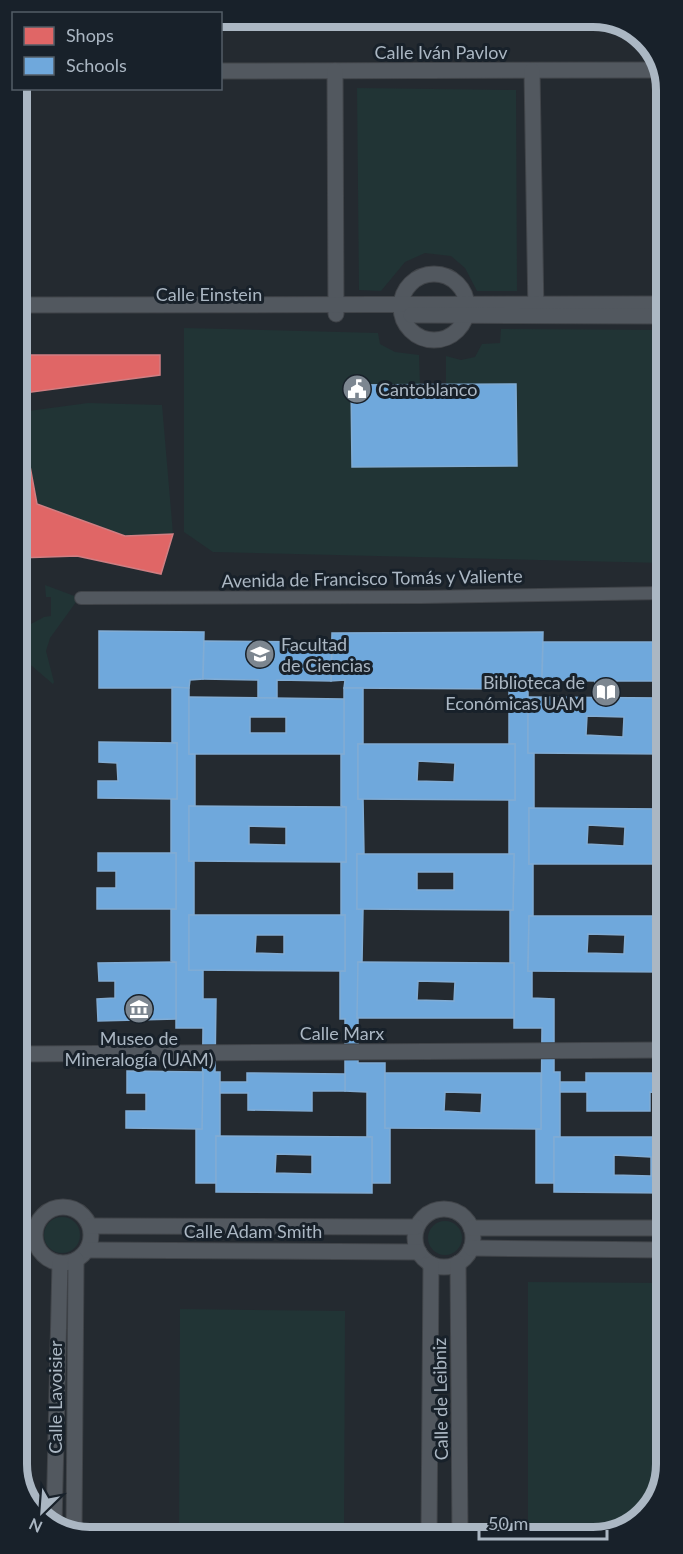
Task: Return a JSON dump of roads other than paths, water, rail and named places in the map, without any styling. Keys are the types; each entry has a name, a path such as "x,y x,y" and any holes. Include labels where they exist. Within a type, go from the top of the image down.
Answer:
{"street":[{"name":"Calle Iván Pavlov","path":"222,71 653,70"},
{"path":"336,71 336,309"},
{"path":"532,71 535,310"},
{"path":"434,274 444,275 460,286 467,310 456,332 438,340 429,340 411,331 401,310 403,295 415,280 434,274"},
{"name":"Calle Einstein","path":"27,305 535,310 656,304"},
{"name":"Calle Einstein","path":"27,315 336,309"},
{"name":"Calle Einstein","path":"535,310 656,316"},
{"name":"Avenida de Francisco Tomás y Valiente","path":"81,598 422,597 656,592"},
{"name":"Calle Marx","path":"27,1054 656,1050"},
{"path":"62,1206 80,1211 90,1226 92,1234 82,1255 60,1263 43,1255 34,1238 38,1220 52,1208 62,1206"},
{"path":"440,1210 458,1213 471,1228 473,1238 471,1248 458,1263 440,1267 431,1264 419,1252 415,1237 416,1227 425,1216 440,1210"},
{"name":"Calle Adam Smith","path":"90,1226 416,1227"},
{"path":"471,1228 656,1228"},
{"path":"471,1248 656,1250"},
{"name":"Calle Adam Smith","path":"82,1255 419,1252"},
{"name":"Calle Lavoisier","path":"74,1525 82,1255"},
{"name":"Calle Lavoisier","path":"54,1516 60,1263"},
{"name":"Calle de Leibniz","path":"458,1263 460,1527"},
{"name":"Calle de Leibniz","path":"429,1527 431,1264"}],"place":[{"name":"Cantoblanco","path":"357,389"},
{"name":"Facultad de Ciencias","path":"260,654"},
{"name":"Biblioteca de Económicas UAM","path":"606,692"},
{"name":"Museo de Mineralogía (UAM)","path":"139,1009"}]}
